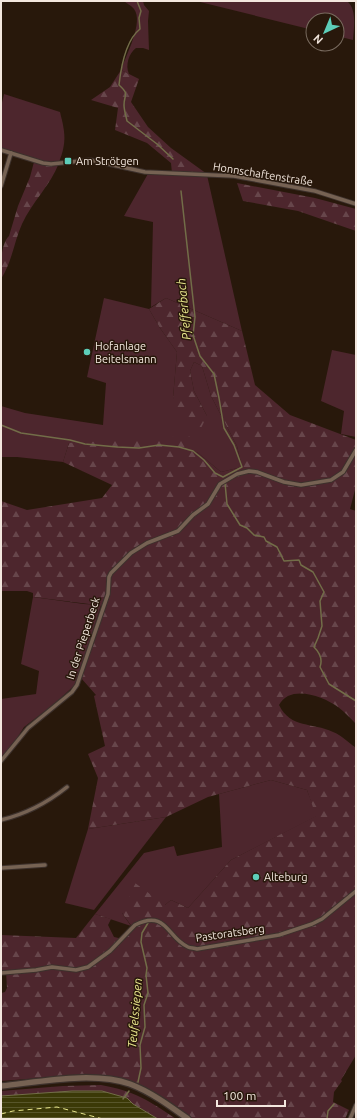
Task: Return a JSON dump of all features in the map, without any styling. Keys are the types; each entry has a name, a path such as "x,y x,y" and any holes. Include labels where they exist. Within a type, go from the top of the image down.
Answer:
{"main road":[{"path":"1,1086 81,1078 101,1078 119,1081 135,1086 188,1119"}],"street":[{"name":"Honnschaftenstraße","path":"1,150 42,163 50,164 90,160 145,172 234,176 315,191 356,204"},
{"path":"1,186 11,154"},
{"name":"In der Pieperbeck","path":"1,761 28,728 72,692 77,686 108,594 109,577 111,573 138,548 174,533 181,528 193,515 208,504 220,484 237,474 249,471 257,472 284,482 301,485 331,480 343,472 356,450"},
{"path":"1,820 11,818 42,805 67,786"},
{"path":"1,868 45,865"},
{"name":"Pastoratsberg","path":"1,973 52,967 76,970 88,967 110,951 135,926 140,923 152,921 164,924 181,942 188,947 197,948 279,935 319,921 356,891"},
{"path":"350,1119 356,1105"}],"green space":[{"path":"124,1 143,1 144,5 149,11 149,50 136,48 134,50 130,56 127,67 129,74 121,70 136,30 137,15 134,9"},
{"path":"196,1 347,1 354,13 353,40 345,38 345,12 305,12 305,28"},
{"path":"121,70 139,79 131,102 148,127 171,148 207,174 172,173 171,163 147,143 115,130 118,108 91,100 110,87"},
{"path":"4,94 60,112 63,125 64,143 59,162 43,162 1,150 1,107"},
{"path":"34,162 59,163 51,179 22,224 8,266 1,279 4,245 9,236"},
{"path":"149,172 207,175 242,331 166,298 151,307 153,222 124,216"},
{"path":"237,183 315,198 356,209 356,231 298,211 243,201"},
{"path":"104,298 149,309 177,352 173,398 207,416 194,391 190,371 194,362 202,366 211,396 237,446 242,467 221,472 197,452 69,443 63,462 17,457 1,457 1,406 25,413 103,425 106,383 87,377"},
{"path":"166,298 242,331 255,385 290,415 356,440 356,486 350,509 356,511 356,724 338,707 316,696 307,694 291,695 284,699 279,705 284,713 290,718 303,724 336,733 356,748 356,1055 341,1080 342,1081 334,1092 333,1102 349,1110 345,1119 191,1119 169,1103 127,1081 104,1076 80,1075 1,1081 1,993 5,992 7,988 6,971 1,972 1,935 76,938 95,914 111,919 108,925 114,937 123,939 133,928 122,913 135,883 165,905 171,900 188,908 231,860 316,816 307,790 271,780 208,797 166,817 88,829 98,778 88,754 105,746 94,696 96,695 81,678 105,606 33,597 33,593 27,591 1,591 1,501 27,510 102,498 112,485 63,462 69,443 189,436 197,452 221,472 242,467 237,446 211,396 202,366 194,362 190,371 194,391 207,416 200,430 180,414 173,398 177,352 149,309"},
{"path":"332,350 356,355 356,437 341,434 344,411 321,401"},
{"path":"33,597 101,605 76,684 53,705 24,727 7,754 1,759 1,699 36,694 39,671 21,664"},
{"path":"271,780 307,790 317,816 231,860 188,908 171,900 165,905 122,913 131,926 95,914 144,853 174,846 177,856 222,847 219,794"},
{"path":"166,817 94,910 65,903 88,829"},
{"path":"101,1085 123,1090 141,1097 176,1119 158,1119 133,1104 127,1098 102,1091 72,1091 1,1096 1,1091 63,1086"}],"shaded area":[{"path":"72,1091 102,1091 127,1098 133,1104 158,1119 1,1119 1,1096"}],"waterway":[{"name":"Pfefferbach","path":"137,1 141,11 139,18 140,29 131,40 125,54 119,85 126,95 124,101 125,113 127,121 157,144 173,159"},
{"name":"Pfefferbach","path":"1,425 21,433 70,440 85,444 139,448 159,445 179,447 193,451 204,460 215,473 223,477 242,467 234,445 224,428 214,374 200,356 193,335 195,317 181,191"},
{"name":"Pfefferbach","path":"225,483 227,504 240,525 247,528 254,535 264,537 266,541 277,547 284,561 299,560 301,565 313,572 324,592 320,601 322,626 314,647 320,656 320,667 329,684 356,701"},
{"name":"Teufelssiepen","path":"138,1082 141,1068 140,1045 145,1027 144,1005 148,993 146,975 147,968 141,942 142,933 148,923"},
{"name":"Teufelssiepen","path":"123,1099 129,1091"},
{"name":"Pfefferbach","path":"327,1119 328,1111 334,1104"}],"ferry route":[{"path":"1,1114 13,1111 57,1107 103,1119"}],"place":[{"name":"Am Strötgen","path":"68,161"},
{"name":"Hofanlage Beitelsmann","path":"87,352"},
{"name":"Alteburg","path":"256,877"}]}
